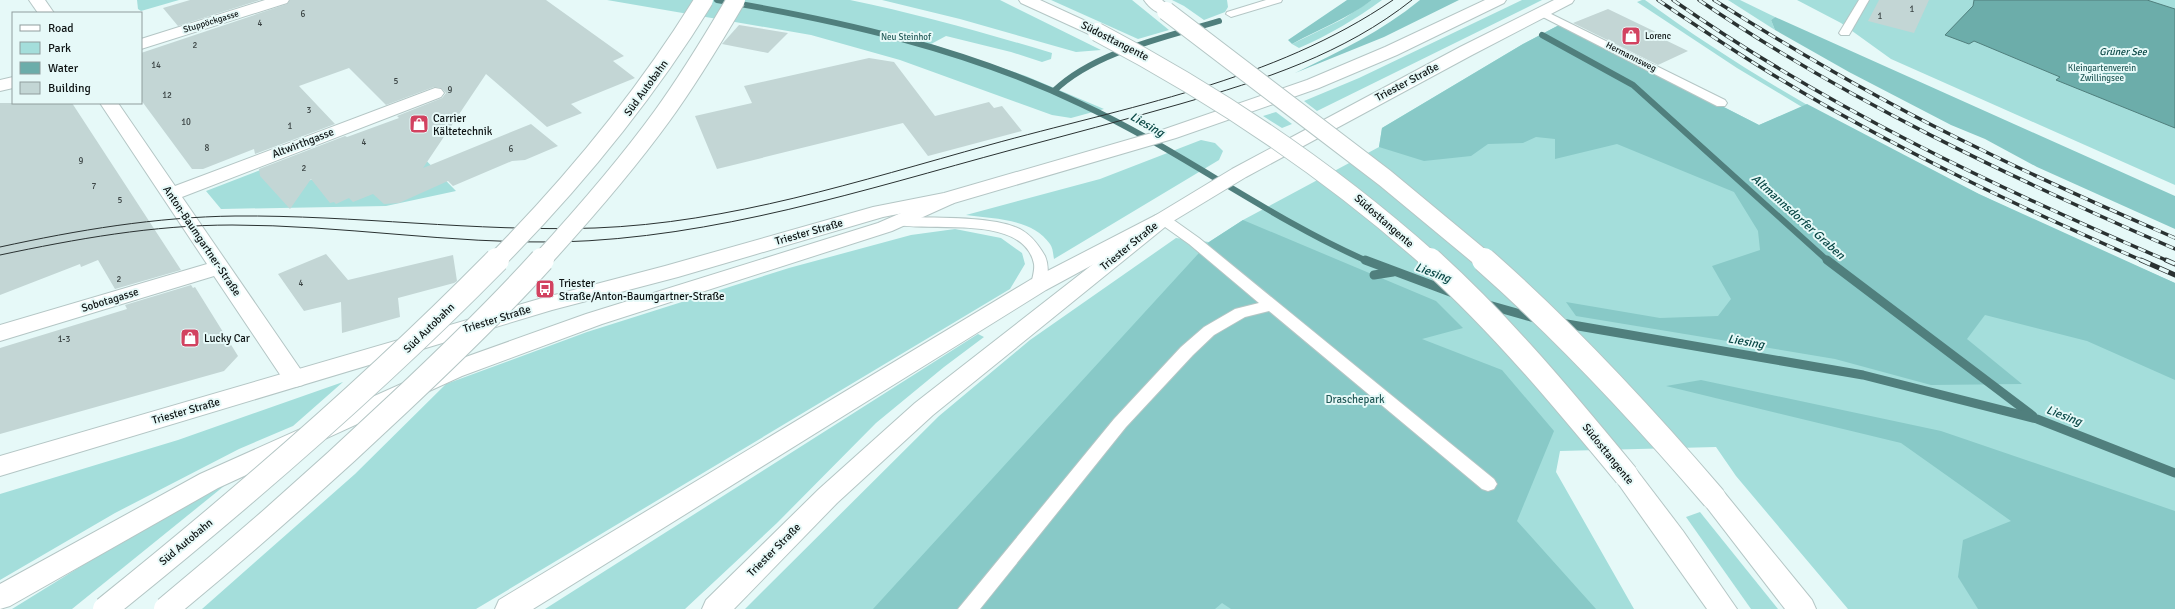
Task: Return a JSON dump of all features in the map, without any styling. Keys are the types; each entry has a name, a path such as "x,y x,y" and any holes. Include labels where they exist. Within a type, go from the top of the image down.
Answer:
{"main road":[{"path":"37,0 45,12"},
{"name":"Stuppöckgasse","path":"142,44 281,0"},
{"name":"Süd Autobahn","path":"104,609 290,455 396,360 482,277 552,204 607,139 651,84 685,33 704,0"},
{"path":"166,609 328,469 434,371 520,283 587,210 642,144 684,86 736,0"},
{"name":"Südosttangente","path":"1027,0 1097,32 1181,75 1265,129 1355,196 1437,267 1485,314 1574,411 1626,475 1674,538 1723,609"},
{"name":"Triester Straße","path":"0,466 547,304 670,272 880,211 947,199 1169,134 1313,84 1391,51 1498,0"},
{"name":"Triester Straße","path":"716,609 828,496 924,408 1163,218 1239,173 1566,0"},
{"path":"1159,6 1401,191 1510,284 1604,375 1661,437 1714,498 1802,609"},
{"path":"0,86 12,82"},
{"name":"Altwirthgasse","path":"171,194 435,93"},
{"name":"Anton-Baumgartner-Straße","path":"110,104 295,379"},
{"path":"0,598 209,481 454,370 594,319 899,221 947,199"},
{"path":"510,609 1038,285 1163,218"},
{"name":"Sobotagasse","path":"0,333 220,267"}],"lane":[{"path":"1231,14 1276,0"},
{"path":"1845,33 1864,0"},
{"name":"Hermannsweg","path":"1541,12 1721,103"},
{"path":"1163,218 1194,241 1488,484"},
{"path":"899,221 985,225 1011,230 1032,245 1041,264 1038,285"},
{"path":"968,609 1120,423 1187,351 1209,331 1240,313 1271,305"}],"green space":[{"path":"137,0 179,0 141,11 138,9"},
{"name":"Neu Steinhof","path":"607,0 850,0 875,5 951,24 1052,53 1051,59 1042,62 1011,52 946,36 931,44 1026,76 1104,109 1071,118 1052,115 900,60 811,35"},
{"path":"882,0 1000,0 1101,50 1076,52 960,19"},
{"path":"1051,0 1132,0 1169,30 1138,39"},
{"path":"1172,0 1227,0 1228,7 1225,12 1204,20 1184,6"},
{"path":"1347,0 1372,0 1343,18 1292,44 1288,40"},
{"path":"1372,0 1382,0 1362,14 1321,38 1299,48 1292,44 1343,19"},
{"path":"1420,0 1459,0 1384,37 1295,73 1344,49 1391,22"},
{"path":"1522,0 1542,0 1317,111 1304,101 1359,78"},
{"name":"Draschepark","path":"1645,0 1707,43 1770,83 1836,121 1970,190 2175,283 2175,609 1848,609 1736,476 1716,447 1560,451 1556,472 1634,609 745,609 939,416 1030,340 1176,238 1209,242 1243,220 1379,147 1382,128 1523,44 1561,24 1759,125 1802,107 1737,68 1637,2"},
{"path":"1728,0 1740,0 1775,17 1771,20 1775,30"},
{"name":"Kleingartenverein Zwillingsee","path":"1797,0 2175,0 2175,185 1891,59 1841,23"},
{"path":"1775,17 2175,196 2175,229 2037,167 1985,139 1951,125 1849,72 1775,30 1771,20"},
{"path":"1561,24 1759,125 1807,104 1979,194 2175,283 2175,380 2087,341 1985,315 1967,339 2022,384 1931,385 1835,359 1576,316 1566,302 1660,318 1718,316 1731,299 1712,266 1760,250 1758,231 1734,192 1617,144 1555,159 1555,139 1536,137 1523,143 1488,144 1471,156 1424,161 1379,147 1382,128 1523,44"},
{"path":"1276,112 1292,124 1282,128 1263,116"},
{"path":"1201,140 1215,143 1223,151 1219,160 1054,259 1050,244 1042,235 1023,224 1000,219 966,215 1100,179"},
{"path":"414,148 456,191 386,206 221,209 206,191 268,167 284,190 348,166"},
{"path":"1243,220 1436,301 1463,328 1422,339 1502,370 1554,431 1517,521 1596,609 1231,609 1222,603 1215,609 873,609 1209,242"},
{"path":"955,229 1001,238 1022,253 1025,264 1010,289 476,609 202,609 355,474 446,384 587,332 789,268 911,235"},
{"path":"978,334 984,337 944,367 876,423 777,523 685,609 545,609"},
{"path":"1701,380 1941,431 2175,511 2175,609 1978,609 1958,577 1963,540 2011,521 1901,443 1666,386"},
{"path":"343,382 293,426 239,449 115,513 0,580 0,494 178,440"},
{"path":"229,482 72,609 12,609 88,562"},
{"path":"1700,512 1778,609 1751,609 1686,517"}],"water":[{"name":"Grüner See","path":"1974,0 2147,0 2175,9 2175,128 2056,80 2060,77 1974,41 1969,44 1945,35 1973,6"}],"building":[{"path":"190,0 260,0 178,26 163,8"},
{"path":"290,0 546,0 624,56 613,61 635,78 571,104 582,113 547,127 486,74 423,168 531,124 558,146 525,160 512,161 453,186 448,181 399,203 384,204 373,194 353,202 349,198 336,204 334,202 330,203 311,179 290,209 260,176 259,169 345,136 347,137 399,118 397,116 442,98 446,93 441,88 434,87 386,105 349,68 299,86 335,124 255,154 254,149 203,169 192,169 142,101 142,53 287,4"},
{"path":"1879,0 1929,0 1914,33 1868,21"},
{"name":"Lorenc","path":"1608,9 1662,35 1659,37 1688,51 1658,65 1573,23"},
{"path":"739,25 788,33 768,53 722,44"},
{"path":"869,58 894,62 935,116 989,102 994,108 1002,106 1022,131 928,156 903,123 717,169 695,116 752,103 744,86"},
{"path":"0,103 73,104 181,270 115,289 98,260 81,267 80,264 0,295"},
{"path":"326,254 348,280 453,255 457,281 398,298 400,317 342,333 341,302 304,311 278,274"},
{"path":"191,285 193,288 195,287 238,356 224,371 0,434 0,348 127,309 125,305"}],"waterway":[{"name":"Liesing","path":"717,0 810,17 903,39 948,52 1037,85 1118,122 1294,224 1330,244 1367,261"},
{"path":"1054,91 1070,77 1110,56 1132,47 1219,21"},
{"name":"Altmannsdorfer Graben","path":"1542,35 1633,85 1828,261"},
{"name":"Liesing","path":"1365,260 1453,293"},
{"name":"Altmannsdorfer Graben","path":"1827,260 2033,416"},
{"path":"1374,275 1393,272"},
{"name":"Liesing","path":"1485,304 1538,319"},
{"name":"Liesing","path":"1561,323 1863,375 2037,419 2175,473"}],"tram line":[{"path":"0,247 88,230 146,222 205,217 280,216 460,226 550,229 595,228 695,218 745,209 843,186 1197,89 1249,72 1299,52 1347,28 1393,0"},
{"path":"0,255 86,238 173,227 232,225 273,226 437,238 519,242 560,242 618,239 675,232 732,222 844,196 1138,116 1242,85 1272,75 1331,50 1359,36 1412,0"}],"railway":[{"path":"1658,0 1764,70 1868,129 1958,176 2050,220 2143,261"},
{"path":"1673,0 1731,39 1791,76 1914,143 1977,175 2168,261"},
{"path":"1699,0 1754,36 1871,104 1992,166 2175,249"},
{"path":"1714,0 1779,40 1912,115 2077,195 2175,238"},
{"path":"2141,260 2175,275"},
{"path":"2166,260 2175,264"}],"place":[{"name":"Lorenc","path":"1631,36"},
{"name":"Carrier Kältetechnik","path":"419,124"},
{"name":"Triester Straße/Anton-Baumgartner-Straße","path":"545,289"},
{"name":"Lucky Car","path":"190,338"}]}
